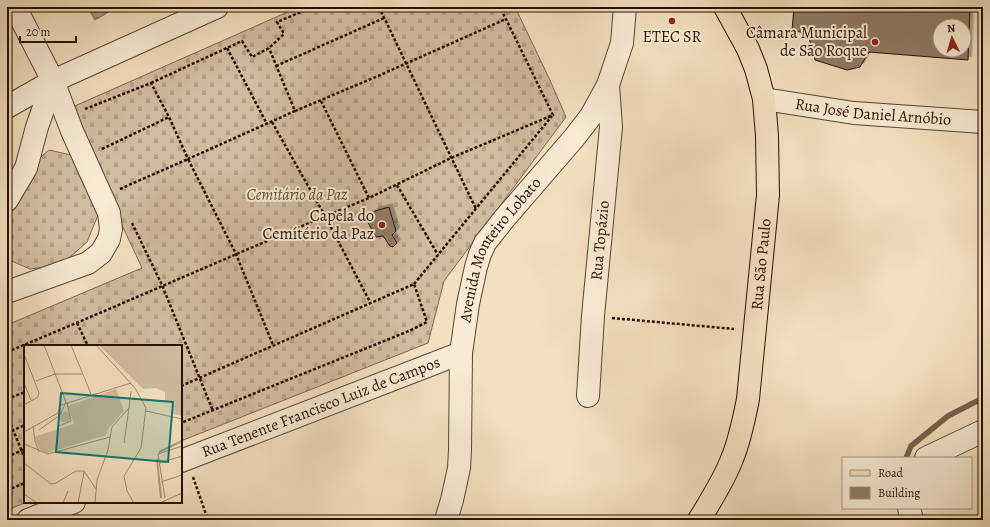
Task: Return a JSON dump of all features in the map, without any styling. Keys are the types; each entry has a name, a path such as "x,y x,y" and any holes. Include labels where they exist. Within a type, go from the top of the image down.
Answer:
{"main road":[{"name":"Rua São Paulo","path":"699,520 732,460 742,428 748,399 768,195 767,136 764,98 756,69 748,49 725,7"}],"street":[{"path":"7,292 88,263 101,253 109,239 111,229 109,213 72,131 53,82 15,7"},
{"path":"7,108 53,82 217,7"},
{"name":"Avenida Monteiro Lobato","path":"446,520 452,500 460,456 462,353 468,304 476,267 485,243 591,116 608,85 622,43 625,7"},
{"path":"7,200 26,168 37,127 53,82"},
{"name":"Rua Topázio","path":"588,396 593,316 611,127 608,85"},
{"name":"Rua José Daniel Arnóbio","path":"764,98 854,113 983,122"},
{"name":"Rua Tenente Francisco Luiz de Campos","path":"184,460 462,353"},
{"path":"928,457 983,431"},
{"path":"28,520 71,503"},
{"path":"909,509 912,520"}],"path":[{"path":"84,110 151,83 242,41 252,57 269,48 284,34 277,22 313,7"},
{"path":"379,7 476,209"},
{"path":"500,7 553,115"},
{"path":"276,66 384,18"},
{"path":"116,191 506,19"},
{"path":"227,48 268,124"},
{"path":"269,48 295,111"},
{"path":"151,83 236,254 273,345"},
{"path":"321,101 369,198"},
{"path":"7,352 369,198 451,158 553,115"},
{"path":"182,386 414,284 553,115"},
{"path":"97,151 169,117"},
{"path":"272,122 325,216 370,302"},
{"path":"397,185 438,255"},
{"path":"129,218 162,286 213,410"},
{"path":"182,423 409,331 427,322 414,284"},
{"path":"593,316 755,332"},
{"path":"77,323 88,345"},
{"path":"7,399 24,392"},
{"path":"7,415 23,450 7,457"},
{"path":"7,433 24,426"},
{"path":"184,460 208,520"},
{"path":"7,490 24,483"}],"green space":[{"name":"Cemitário da Paz","path":"299,7 515,7 566,117 444,281 428,343 182,441 182,345 24,345 24,503 7,510 7,325 142,268 68,109"},
{"path":"49,150 71,155 98,215 87,242 61,265 30,269 7,259 7,222 37,160"}],"shaded area":[{"path":"117,7 95,20 88,8"}],"building":[{"name":"Câmara Municipal de São Roque","path":"794,7 970,7 970,18 932,18 932,57 869,52 860,67 847,70 815,60 808,34 792,30"},
{"name":"Câmara Municipal de São Roque","path":"943,58 968,58 968,60"},
{"name":"Capela do Cemítério da Paz","path":"389,207 396,231 392,235 397,243 393,247 390,246 383,236 376,237 366,219 375,211"}],"waterway":[{"path":"906,457 911,446 948,416 983,398"}],"place":[{"name":"ETEC SR","path":"672,21"},
{"name":"Câmara Municipal de São Roque","path":"875,42"},
{"name":"Capela do Cemítério da Paz","path":"382,225"}]}
